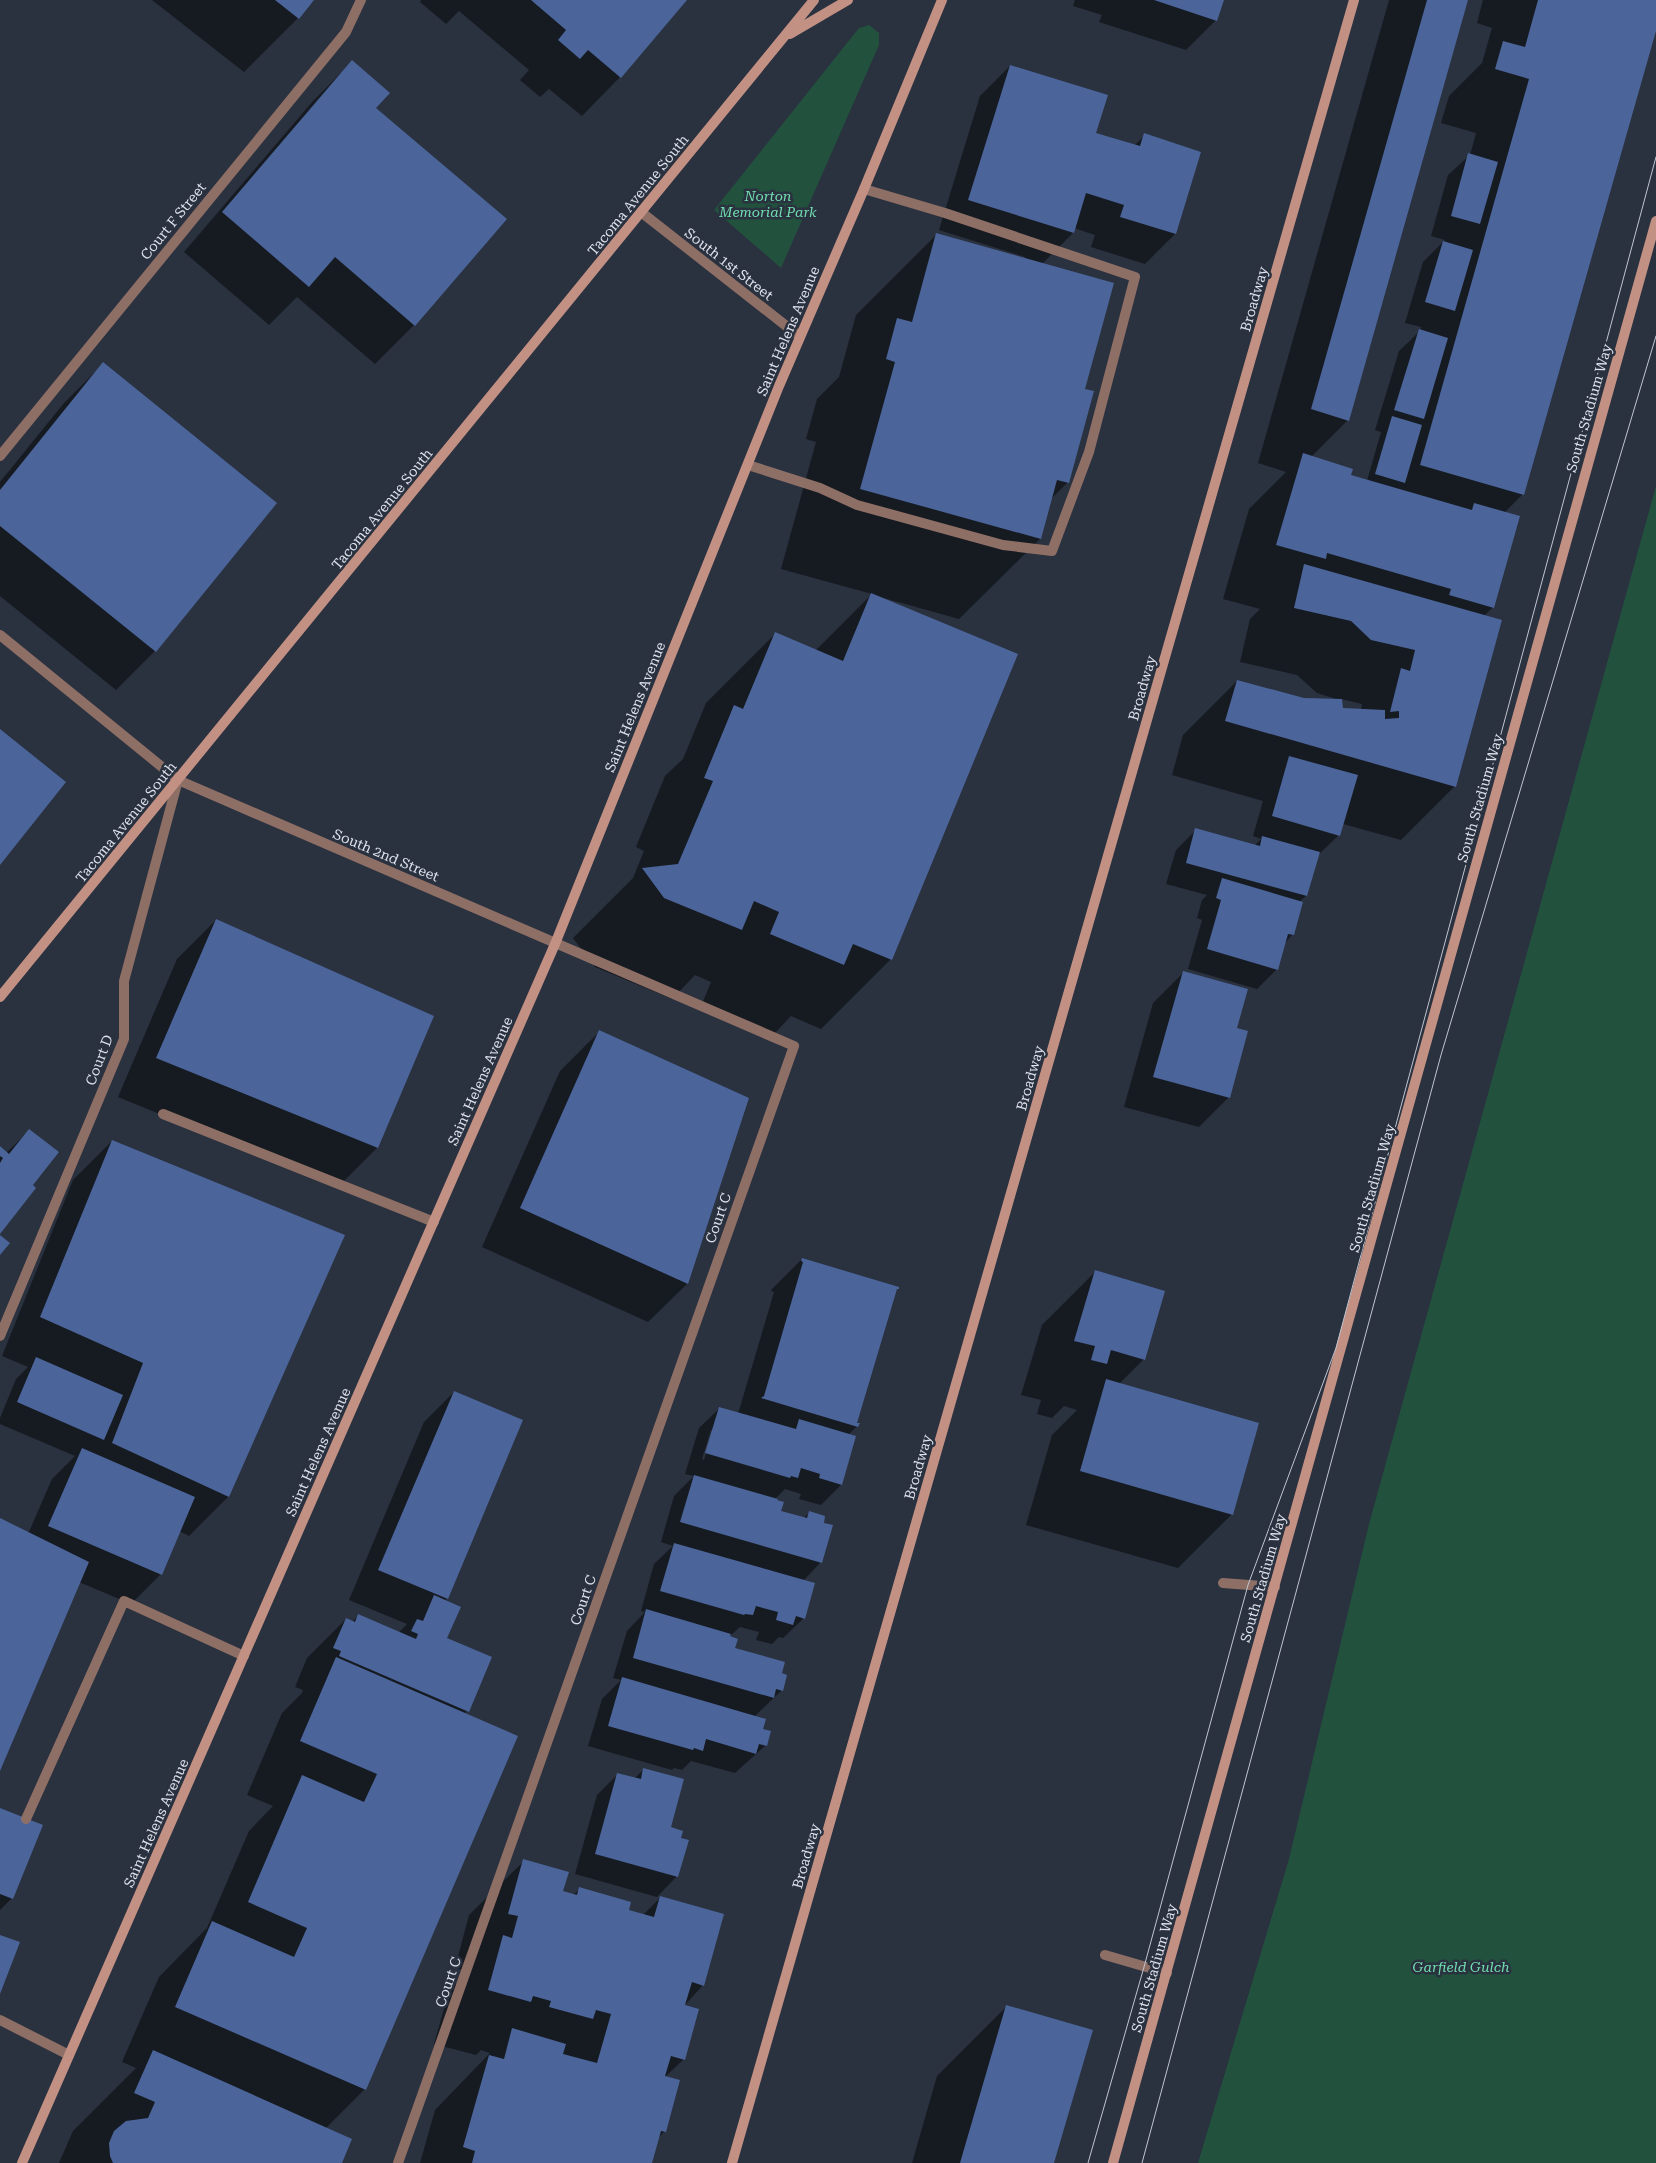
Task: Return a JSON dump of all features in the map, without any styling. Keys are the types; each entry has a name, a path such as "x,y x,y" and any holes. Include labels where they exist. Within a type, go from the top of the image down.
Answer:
{"street":[{"name":"Court F Street","path":"0,456 293,94 346,32 361,0"},
{"name":"Tacoma Avenue South","path":"0,997 814,0"},
{"name":"Tacoma Avenue South","path":"785,37 848,0"},
{"name":"Saint Helens Avenue","path":"22,2163 555,944 800,336 864,189 942,0"},
{"name":"Broadway","path":"732,2163 1354,0"},
{"path":"748,465 820,488 866,507 1003,545 1052,551 1089,452 1135,277 944,213 864,189"},
{"name":"South 1st Street","path":"641,212 800,336"},
{"name":"South Stadium Way","path":"1113,2163 1656,221"},
{"name":"South 2nd Street","path":"0,635 178,780 794,1046"},
{"name":"Court D","path":"0,1336 124,1040 124,981 178,780"},
{"name":"Court C","path":"398,2163 794,1046"},
{"path":"163,1114 434,1222"},
{"path":"1223,1583 1275,1587"},
{"path":"26,1819 124,1601 244,1656"},
{"path":"1106,1955 1167,1974"},
{"path":"0,2020 69,2055"}],"green space":[{"name":"Norton Memorial Park","path":"869,25 879,33 879,45 781,268 714,210 859,28"},
{"name":"Garfield Gulch","path":"1656,486 1656,2163 1198,2163 1289,1859 1369,1524"}],"building":[{"path":"275,0 314,0 299,19"},
{"path":"531,0 687,0 621,78 588,50 580,59 558,40 566,30"},
{"path":"1154,0 1224,0 1217,21"},
{"path":"1427,0 1468,0 1349,421 1311,409"},
{"path":"1538,0 1656,0 1656,31 1524,495 1420,465 1529,79 1495,69 1503,41 1525,47"},
{"path":"352,60 390,93 376,108 507,219 415,326 335,257 309,287 222,212"},
{"path":"1010,65 1108,95 1096,133 1140,146 1144,133 1201,152 1176,234 1120,217 1124,205 1086,193 1074,233 968,200"},
{"path":"1468,153 1498,162 1480,224 1451,216"},
{"path":"936,233 1114,283 1085,389 1094,391 1069,483 1057,480 1041,539 860,489 895,362 886,359 897,318 912,322"},
{"path":"1443,241 1473,250 1455,311 1425,302"},
{"path":"1419,329 1448,338 1424,419 1394,410"},
{"path":"103,362 277,503 156,652 0,526 0,490"},
{"path":"1392,416 1422,425 1405,483 1375,474"},
{"path":"1303,453 1353,469 1351,475 1472,510 1474,503 1520,516 1494,608 1449,595 1451,589 1327,553 1326,559 1276,545"},
{"path":"1304,564 1502,620 1456,787 1225,721 1237,680 1304,698 1342,699 1343,708 1385,710 1385,719 1399,718 1399,711 1390,712 1401,668 1410,671 1415,650 1371,640 1351,621 1294,608"},
{"path":"871,593 1018,654 892,960 853,944 844,965 770,934 779,912 754,901 742,930 664,898 642,868 678,864 713,781 704,778 734,705 743,709 775,632 843,661"},
{"path":"0,729 66,782 0,865"},
{"path":"1289,756 1358,775 1340,836 1272,816"},
{"path":"1195,828 1260,846 1262,836 1320,852 1307,896 1186,863"},
{"path":"1222,878 1303,902 1294,935 1288,934 1278,970 1207,949 1221,900 1216,898"},
{"path":"216,919 434,1016 378,1148 156,1058"},
{"path":"1183,971 1248,989 1237,1028 1248,1031 1230,1098 1153,1077"},
{"path":"599,1030 749,1098 688,1284 520,1208"},
{"path":"29,1129 59,1152 33,1185 36,1188 0,1234 0,1163 3,1158 0,1156 0,1146 9,1154"},
{"path":"112,1140 345,1235 229,1497 112,1443 143,1363 40,1317"},
{"path":"0,1235 10,1243 0,1255"},
{"path":"802,1258 899,1287 857,1423 860,1423 858,1427 761,1398 764,1396 803,1262 801,1261"},
{"path":"1095,1270 1165,1291 1145,1360 1111,1350 1107,1364 1091,1360 1095,1346 1074,1341"},
{"path":"36,1357 123,1395 104,1440 17,1402"},
{"path":"1106,1379 1259,1423 1233,1515 1080,1471"},
{"path":"454,1391 523,1420 448,1599 378,1570"},
{"path":"719,1407 796,1429 799,1419 856,1436 842,1485 819,1478 820,1474 801,1468 798,1478 791,1476 790,1478 705,1453"},
{"path":"82,1448 195,1497 162,1575 48,1526"},
{"path":"694,1475 778,1499 784,1502 781,1511 807,1518 809,1511 825,1516 824,1523 833,1525 822,1563 680,1522"},
{"path":"0,1518 89,1562 0,1771"},
{"path":"674,1543 815,1583 805,1619 796,1616 793,1625 776,1620 778,1612 756,1606 753,1615 744,1615 660,1591"},
{"path":"434,1595 461,1607 447,1638 492,1657 469,1712 339,1656 341,1651 333,1648 346,1618 355,1622 358,1614 416,1639 418,1634 411,1631 417,1619 423,1621"},
{"path":"646,1609 731,1634 730,1636 738,1639 735,1648 785,1662 782,1673 787,1675 783,1691 776,1689 774,1698 633,1658"},
{"path":"336,1657 518,1736 366,2090 175,2007 212,1921 294,1957 307,1928 248,1902 302,1775 364,1802 377,1774 300,1741"},
{"path":"622,1677 766,1719 763,1729 771,1731 767,1746 759,1744 756,1754 706,1739 703,1751 694,1748 693,1750 608,1726"},
{"path":"643,1768 684,1779 671,1827 683,1831 681,1838 689,1840 678,1877 595,1854 617,1773 641,1779"},
{"path":"0,1808 43,1825 13,1899 0,1894"},
{"path":"523,1859 569,1872 563,1891 577,1895 579,1887 631,1902 629,1910 654,1917 660,1896 724,1914 704,1986 692,1982 685,2005 699,2009 685,2060 671,2056 665,2076 680,2080 666,2132 661,2131 652,2163 472,2163 475,2151 463,2147 489,2055 504,2059 512,2028 566,2044 563,2054 597,2063 611,2014 596,2010 593,2019 549,2007 551,2001 533,1996 531,2002 488,1990 503,1935 512,1938 518,1916 508,1914"},
{"path":"0,1935 20,1942 0,1994"},
{"path":"1006,2005 1093,2030 1054,2163 960,2163"},
{"path":"153,2050 352,2139 342,2163 113,2163 110,2156 109,2143 114,2131 126,2121 148,2118 155,2102 134,2093"}],"tram line":[{"path":"1088,2163 1144,1967 1248,1585 1336,1348 1656,157"},
{"path":"1142,2163 1441,1055 1656,336"}]}
